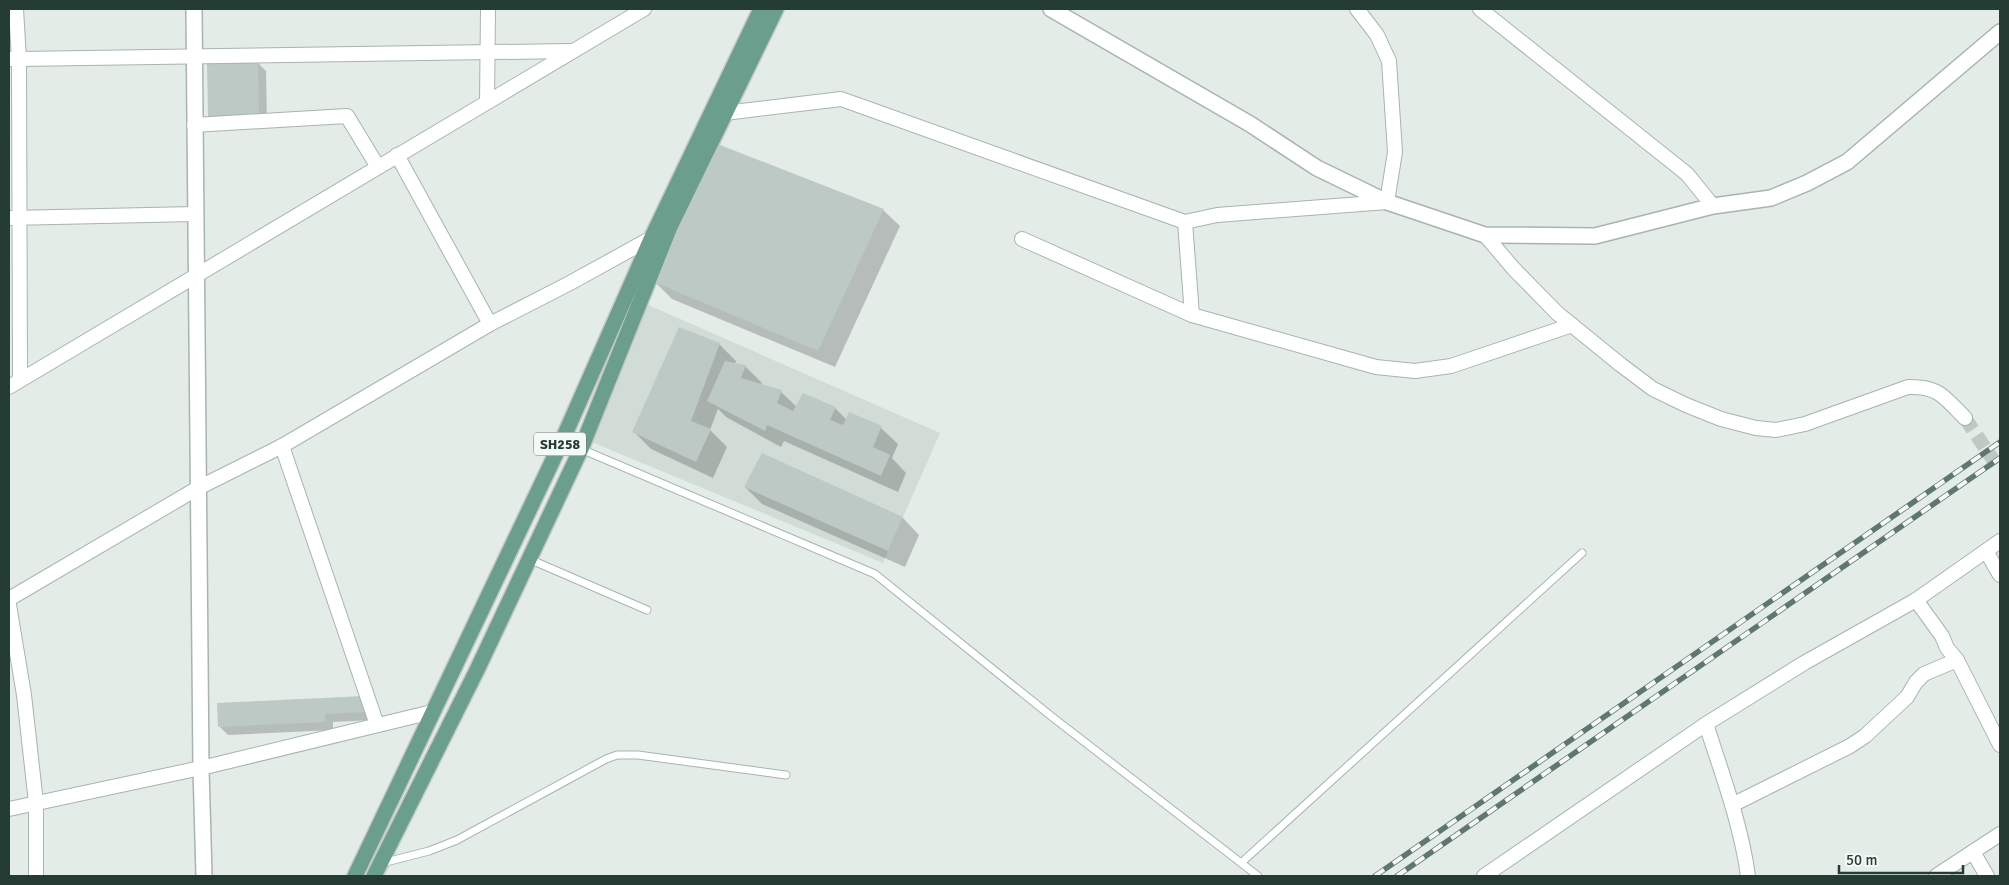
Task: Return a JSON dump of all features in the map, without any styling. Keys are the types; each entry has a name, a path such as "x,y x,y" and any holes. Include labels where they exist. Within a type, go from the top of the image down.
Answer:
{"main road":[{"name":"SH258","path":"355,876 562,441 652,238 761,9"},
{"name":"SH258","path":"374,876 477,670 581,449 670,227 776,9"}],"street":[{"path":"14,384 14,59 16,9"},
{"path":"194,9 195,275 204,876"},
{"path":"487,102 488,9"},
{"path":"14,384 644,9"},
{"path":"1051,9 1250,124 1317,168 1387,202 1485,235 1595,236 1713,206 1771,198 1807,183 1847,162 2000,32"},
{"path":"1357,9 1377,34 1389,61 1394,152 1387,202"},
{"path":"1480,9 1687,174 1713,206"},
{"path":"14,59 194,58 572,51"},
{"path":"725,113 841,99 1185,222 1218,215 1387,202"},
{"path":"194,125 347,116 378,167"},
{"path":"397,156 490,324"},
{"path":"14,218 195,214"},
{"path":"1185,222 1192,315"},
{"path":"9,599 198,488 282,446 490,324 570,283 670,227"},
{"path":"1485,235 1512,268 1557,313 1653,389 1704,412 1756,428 1776,430 1805,424 1908,387 1926,386 1943,396 1964,418"},
{"path":"1022,239 1192,315 1376,367 1415,371 1451,366 1572,325"},
{"path":"282,446 377,725"},
{"path":"1484,876 1706,724 1804,663 1916,600 2000,541"},
{"path":"1986,551 2000,575"},
{"path":"1916,600 1942,636 1947,648 1958,660 2000,744"},
{"path":"9,605 24,696 36,802 36,876"},
{"path":"1732,805 1850,746 1865,736 1907,697 1916,682 1924,674 1958,660"},
{"path":"9,809 201,768 432,712"},
{"path":"1706,724 1732,805 1746,860 1748,876"},
{"path":"1936,876 2000,834"},
{"path":"1973,852 1987,876"}],"lane":[{"path":"581,449 875,574 1051,716 1258,876"},
{"path":"1241,864 1582,554"},
{"path":"529,558 646,610"},
{"path":"381,863 429,851 457,840 591,767 617,755 638,755 786,775"}],"shaded area":[{"path":"639,301 940,433 883,563 577,436"}],"building":[{"path":"258,61 259,115 208,116 207,62"},
{"path":"715,143 884,209 818,351 654,282"},
{"path":"679,327 720,343 691,421 711,429 696,462 632,432"},
{"path":"725,361 746,365 741,378 782,390 777,403 793,411 803,393 836,407 830,420 843,425 849,412 882,426 873,447 890,455 881,476 767,425 765,431 707,401"},
{"path":"762,453 903,517 888,551 744,487"},
{"path":"364,696 365,712 325,714 325,722 218,727 217,703"}],"tunnel":[{"path":"1965,418 2000,470"}],"railway":[{"path":"1375,876 2000,442"},
{"path":"1397,876 2000,458"}]}
